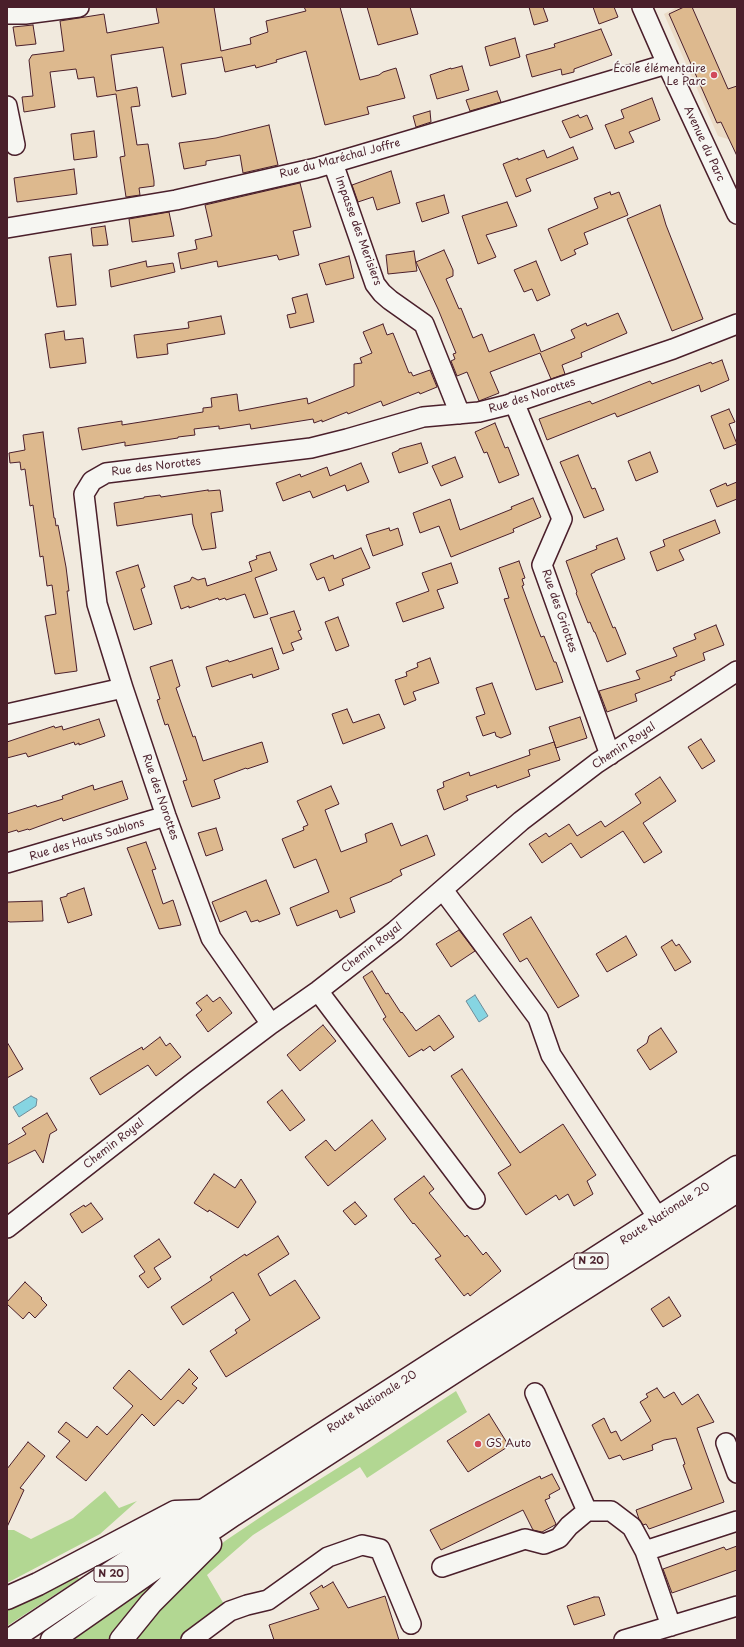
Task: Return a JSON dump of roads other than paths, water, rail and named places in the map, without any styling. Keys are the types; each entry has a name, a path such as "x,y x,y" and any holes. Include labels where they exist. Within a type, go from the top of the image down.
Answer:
{"main road":[{"name":"Route Nationale 20","path":"10,1640 203,1511 737,1167"},
{"name":"Route Nationale 20","path":"52,1640 233,1515 477,1356 737,1191"},
{"path":"7,1598 38,1584 174,1512 203,1511"},
{"path":"122,1640 151,1603 214,1539 233,1515"}],"street":[{"path":"7,14 25,14 80,7"},
{"name":"Avenue du Parc","path":"642,7 667,64 736,208"},
{"name":"Rue du Maréchal Joffre","path":"7,228 176,200 333,163 667,64"},
{"path":"7,106 15,145"},
{"name":"Impasse des Merisiers","path":"333,163 375,284 390,300 424,324 460,414"},
{"name":"Rue des Norottes","path":"271,1024 212,938 166,816 123,688 97,604 84,494 92,481 106,473 311,448 423,417 479,412 514,402 673,349 737,324"},
{"name":"Rue des Griottes","path":"514,402 562,519 542,565 610,755"},
{"name":"Chemin Royal","path":"7,1228 271,1024 318,991 395,931 521,821 610,755 737,671"},
{"path":"7,714 123,688"},
{"name":"Rue des Hauts Sablons","path":"7,863 166,816"},
{"path":"443,890 538,1018 551,1055 658,1218"},
{"path":"318,991 475,1199"},
{"path":"535,1393 587,1511"},
{"path":"726,1443 737,1473"},
{"path":"442,1567 525,1539 544,1544 559,1538 568,1526 587,1511 610,1511 632,1527 645,1551 671,1626"},
{"path":"645,1551 737,1521"},
{"path":"192,1640 230,1611 268,1600 328,1557 362,1545 380,1549 411,1624"},
{"path":"624,1640 737,1606"}],"water":[{"path":"475,995 488,1016 479,1022 466,1001"},
{"path":"31,1096 37,1099 36,1106 19,1117 13,1107"}],"place":[{"name":"École élémentaire Le Parc","path":"714,75"},
{"name":"GS Auto","path":"478,1444"}]}
